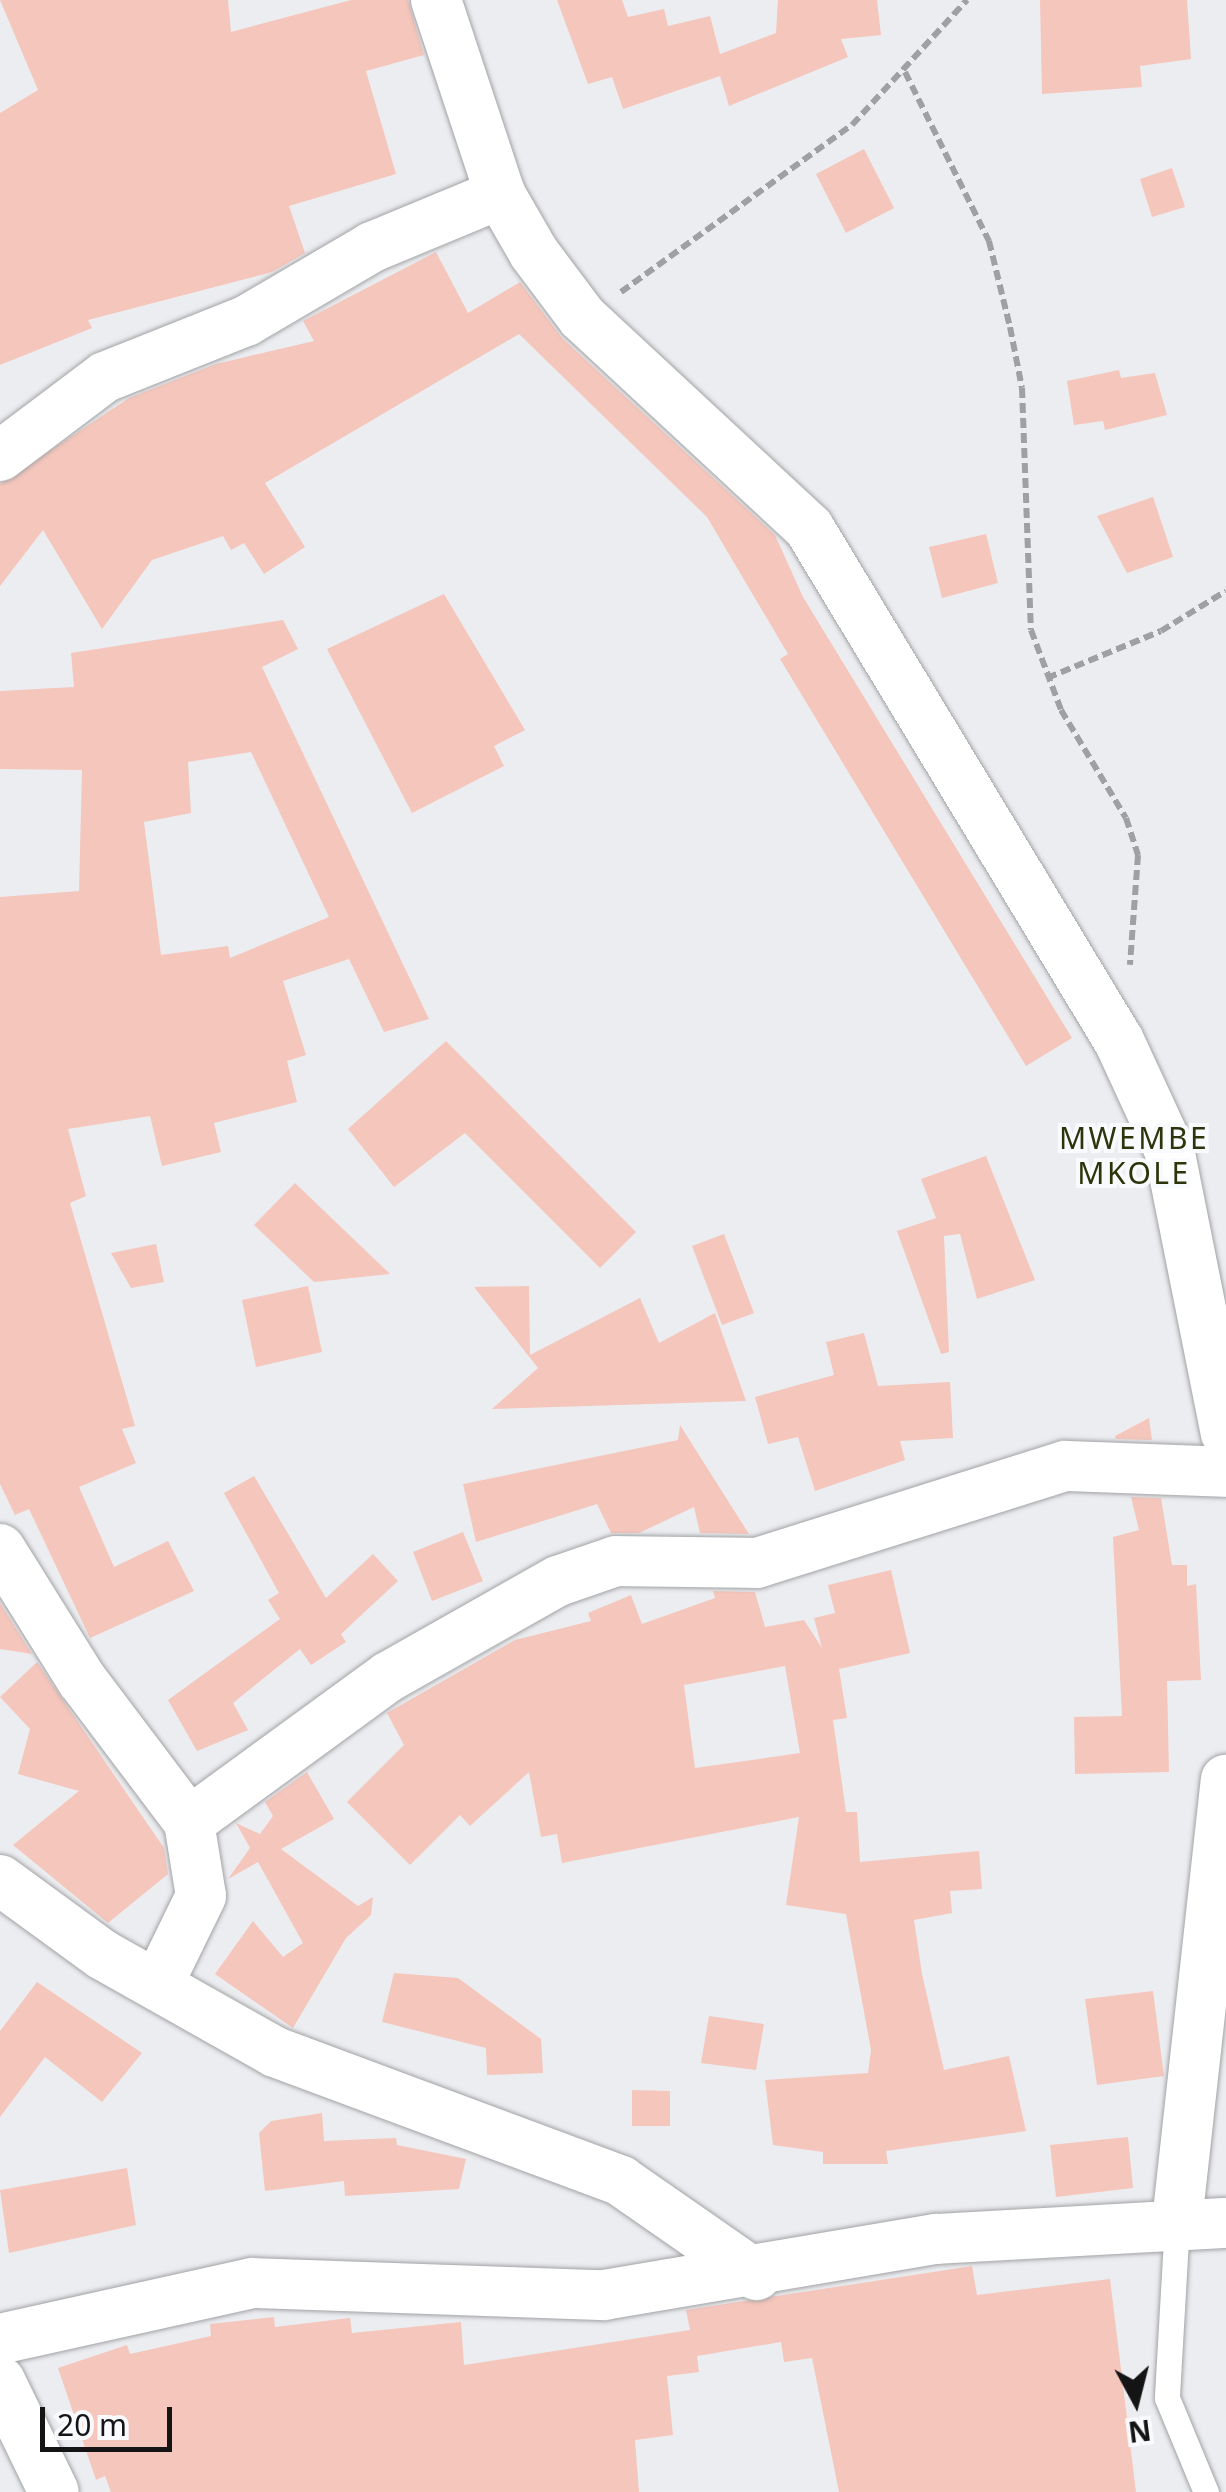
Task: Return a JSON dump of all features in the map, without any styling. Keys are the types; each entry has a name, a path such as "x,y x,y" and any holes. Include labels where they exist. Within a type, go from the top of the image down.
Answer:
{"street":[{"path":"436,0 500,194 582,317 809,528 1119,1041 1169,1149 1226,1432"},
{"path":"0,456 104,377 246,320 372,246 500,194"},
{"path":"189,1822 388,1677 558,1581 616,1560 757,1563 1064,1466 1226,1472"},
{"path":"0,1549 82,1680 189,1822 202,1896 159,1982"},
{"path":"1177,2222 1226,1780"},
{"path":"0,1880 274,2052 621,2181 756,2275"},
{"path":"0,2339 254,2283 604,2295 756,2275 936,2239 1226,2222"},
{"path":"0,2381 54,2492"}],"lane":[{"path":"1177,2222 1167,2398 1206,2492"}],"path":[{"path":"582,317 784,180 905,72 967,0"},
{"path":"905,72 989,241 1010,326 1022,388 1023,588 1047,678 1138,855 1119,1041"},
{"path":"1047,678 1161,632 1226,591"}],"building":[{"path":"0,0 228,0 231,32 351,0 408,0 424,55 366,71 396,174 289,206 305,253 272,272 88,320 92,328 0,365 0,113 38,90"},
{"path":"557,0 622,0 628,17 664,9 668,26 710,16 720,54 776,33 778,0 877,0 881,35 841,39 848,57 729,106 720,76 623,109 612,77 588,84"},
{"path":"1040,0 1187,0 1191,59 1140,66 1142,87 1042,94"},
{"path":"864,149 894,208 846,233 816,174"},
{"path":"1172,168 1185,207 1152,217 1140,179"},
{"path":"436,252 468,313 520,282 562,338 775,535 803,597 1072,1038 1026,1066 780,659 788,654 707,517 519,334 265,483 305,547 264,574 244,543 231,550 223,536 152,560 102,629 43,530 0,586 0,484 129,398 216,364 314,341 303,321"},
{"path":"1119,370 1121,378 1155,373 1167,415 1105,430 1103,421 1074,425 1067,381"},
{"path":"1153,497 1173,557 1127,573 1097,516"},
{"path":"986,534 998,583 942,598 929,547"},
{"path":"444,594 525,730 494,746 504,766 412,813 327,649"},
{"path":"283,620 298,649 262,667 429,1019 384,1032 349,959 283,981 306,1055 287,1061 297,1102 214,1123 221,1152 162,1166 150,1116 68,1129 86,1196 70,1203 135,1426 122,1429 136,1463 79,1487 114,1567 168,1541 194,1591 90,1638 29,1509 15,1515 0,1484 0,897 79,891 82,770 0,769 0,691 74,687 71,653","holes":["251,752 329,917 230,958 228,946 161,955 144,822 191,813 188,762"]},
{"path":"446,1041 636,1232 600,1268 465,1133 394,1187 348,1129"},
{"path":"986,1156 1035,1280 977,1299 960,1234 944,1236 949,1352 941,1354 897,1231 936,1218 921,1179"},
{"path":"295,1183 390,1274 314,1282 254,1225"},
{"path":"724,1234 754,1313 722,1325 692,1246"},
{"path":"156,1244 164,1282 131,1288 111,1253"},
{"path":"308,1286 322,1352 256,1367 242,1300"},
{"path":"529,1286 530,1355 640,1298 659,1343 715,1313 746,1401 492,1409 538,1368 474,1287"},
{"path":"864,1333 878,1386 950,1382 953,1438 900,1441 905,1460 815,1491 798,1437 768,1444 755,1397 834,1375 826,1342"},
{"path":"1149,1418 1152,1440 1116,1439 1115,1436"},
{"path":"680,1425 749,1534 700,1533 694,1507 639,1533 611,1533 597,1504 476,1542 463,1484 678,1440"},
{"path":"254,1476 326,1598 373,1554 398,1581 341,1634 346,1642 311,1665 300,1649 233,1703 248,1730 197,1751 168,1700 280,1619 268,1600 279,1593 224,1493"},
{"path":"1131,1497 1161,1498 1172,1565 1187,1565 1187,1586 1196,1584 1201,1680 1167,1681 1169,1772 1075,1774 1074,1717 1122,1716 1113,1537 1139,1530"},
{"path":"463,1532 483,1581 432,1601 413,1552"},
{"path":"891,1570 910,1653 839,1669 847,1718 833,1720 846,1812 857,1812 860,1862 979,1851 982,1889 950,1891 952,1913 914,1920 922,1974 944,2070 1009,2056 1026,2131 886,2151 888,2164 823,2164 823,2152 773,2145 765,2080 868,2073 871,2050 846,1914 786,1905 799,1817 562,1863 557,1834 541,1837 529,1772 470,1826 460,1815 410,1865 347,1802 404,1745 387,1713 515,1640 591,1621 588,1613 631,1595 642,1624 715,1598 713,1591 755,1592 765,1627 804,1620 822,1648 814,1618 835,1613 828,1585","holes":["785,1666 800,1753 695,1768 684,1685"]},
{"path":"0,1603 32,1654 0,1649"},
{"path":"37,1662 164,1848 168,1874 108,1923 13,1845 79,1791 18,1774 30,1729 0,1697"},
{"path":"307,1772 334,1819 281,1849 358,1906 373,1897 371,1915 346,1938 293,2028 215,1974 253,1921 283,1957 303,1943 258,1862 228,1879 250,1848 236,1823 260,1834 273,1816 265,1802"},
{"path":"394,1973 458,1978 541,2039 543,2073 487,2075 486,2048 382,2022"},
{"path":"37,1982 142,2053 102,2102 45,2057 0,2117 0,2031"},
{"path":"1153,1991 1164,2076 1097,2085 1085,1999"},
{"path":"709,2016 764,2024 756,2070 701,2063"},
{"path":"632,2090 670,2091 670,2126 632,2126"},
{"path":"322,2113 324,2141 396,2138 397,2145 466,2159 459,2189 345,2196 344,2181 265,2191 259,2133 271,2121"},
{"path":"1128,2137 1133,2188 1056,2197 1050,2145"},
{"path":"127,2168 136,2225 9,2253 0,2190"},
{"path":"972,2266 977,2295 1110,2279 1136,2492 839,2492 812,2358 784,2362 781,2342 697,2356 699,2372 667,2376 673,2435 635,2440 639,2492 111,2492 105,2476 96,2480 58,2368 127,2345 130,2354 211,2336 210,2324 274,2317 275,2327 350,2318 352,2333 461,2322 464,2365 690,2330 686,2310"}],"district":[{"name":"MWEMBE MKOLE","path":"1134,1155"}]}
